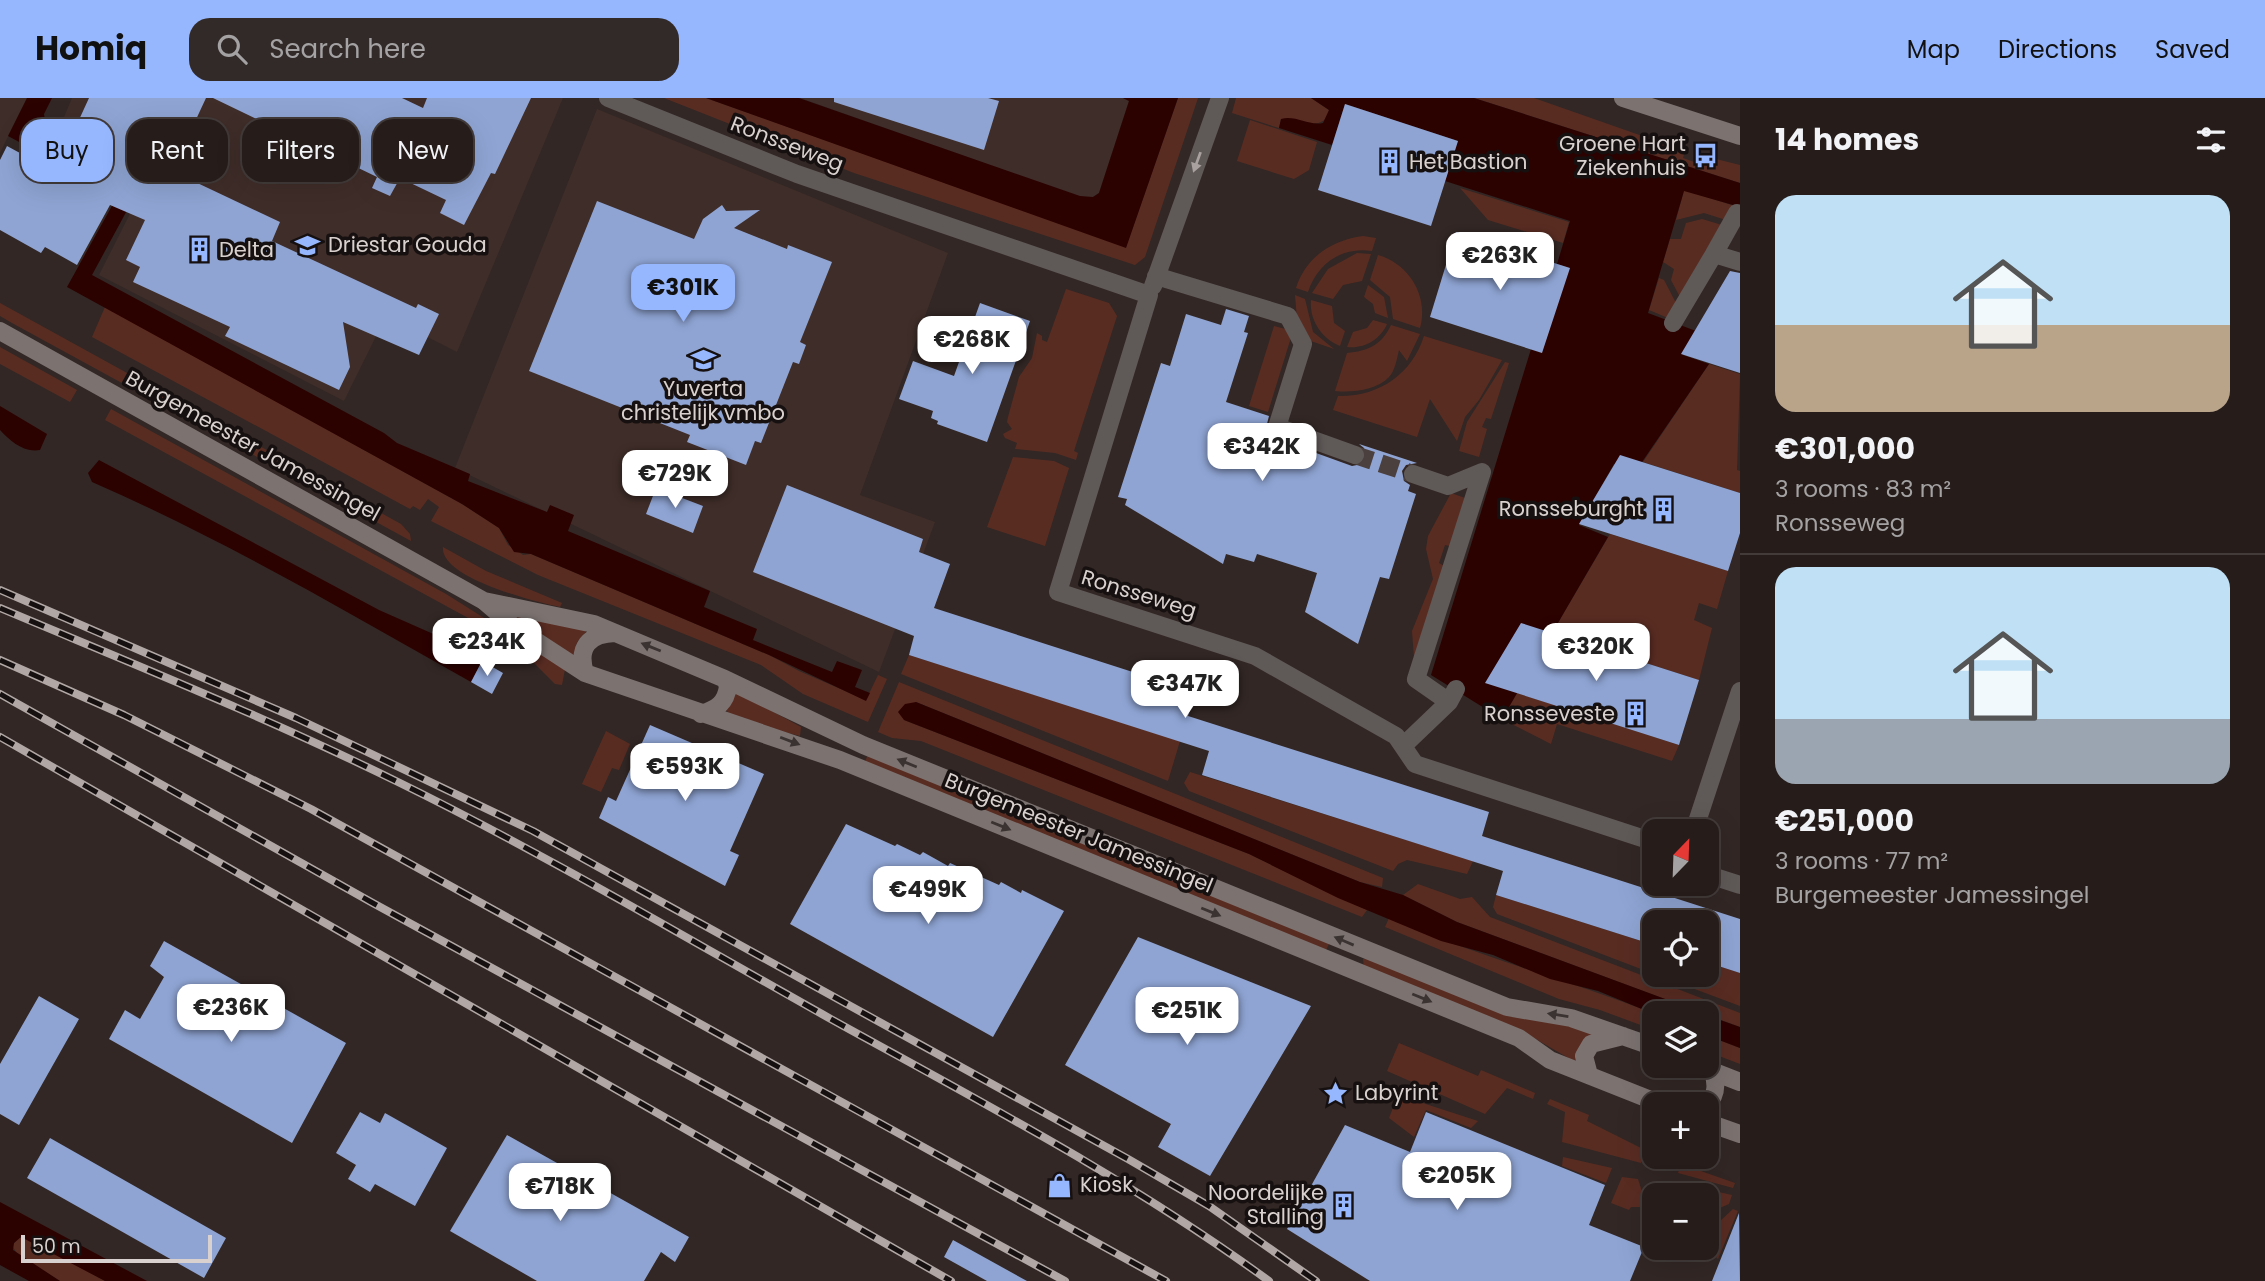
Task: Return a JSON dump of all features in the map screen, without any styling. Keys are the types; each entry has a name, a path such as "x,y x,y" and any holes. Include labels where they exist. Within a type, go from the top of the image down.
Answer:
{"main road":[{"path":"1623,98 1740,136"},
{"name":"Burgemeester Jamessingel","path":"0,331 484,601 513,626 586,673 840,760 1519,1038 1550,1059 1642,1096"},
{"name":"Burgemeester Jamessingel","path":"484,601 594,624 725,679 856,742 1507,1007 1571,1017 1642,1042"},
{"path":"586,673 582,653 584,645 591,637 615,633"},
{"path":"701,714 714,710 723,702 728,686 725,679"},
{"path":"1589,1075 1584,1056 1591,1044 1623,1035"},
{"path":"1719,1074 1740,1082"},
{"path":"1719,1127 1740,1134"}],"street":[{"name":"Ronsseweg","path":"608,98 797,174 1149,295"},
{"name":"Ronsseweg","path":"1220,98 1149,295 1058,592 1255,656 1396,736 1415,764 1642,838"},
{"path":"1673,323 1737,213"},
{"path":"1714,254 1740,262"},
{"path":"1156,276 1288,316 1303,344 1277,427 1355,455"},
{"path":"1404,746 1452,696 1416,679 1486,473 1448,485 1413,474"},
{"path":"1699,819 1740,691"},
{"path":"1719,878 1740,885"}],"shaded area":[{"path":"0,98 27,98 0,153"},
{"path":"27,98 52,98 44,114 45,119 21,119 21,143 8,136"},
{"name":"Driestar Gouda","path":"72,98 563,98 457,352 386,316 344,401 99,275 142,190 128,182 228,182 228,119 127,119 127,182 113,174 113,119 63,119"},
{"path":"664,98 706,98 1126,247 1178,98 1198,98 1145,257 1135,265 854,173"},
{"path":"706,98 799,98 1080,196 1093,197 1099,193 1129,101 1123,98 1178,98 1126,248"},
{"path":"800,98 1123,98 1129,101 1099,193 1093,197 1080,197"},
{"path":"1236,98 1311,98 1329,110 1327,117 1317,123 1281,119 1279,128 1232,113"},
{"path":"1311,98 1474,98 1740,183 1740,207 1684,191 1648,313 1696,331 1683,355 1709,364 1642,462 1639,472 1614,464 1579,525 1608,537 1502,719 1431,675 1531,349 1542,352 1569,268 1557,264 1570,221 1445,181 1458,141 1345,104 1332,145 1279,128 1281,119 1286,118 1323,123 1329,110"},
{"path":"1474,98 1534,98 1685,151 1683,158 1700,164 1704,156 1740,165 1740,183"},
{"name":"Yuverta christelijk vmbo","path":"597,109 948,253 860,495 935,522 879,672 455,468"},
{"path":"1250,120 1317,142 1309,170 1294,179 1237,161"},
{"path":"113,178 137,192 92,275 384,433 397,443 470,474 468,481 547,512 550,505 574,515 568,531 710,591 704,607 757,629 753,640 832,672 837,661 862,670 855,687 870,693 866,701 769,655 531,554 514,552 499,528 462,504 67,287 118,195 94,182 113,182"},
{"path":"1460,188 1569,222 1563,243 1488,220"},
{"path":"1684,190 1735,206 1726,220 1704,213 1676,220"},
{"path":"1702,219 1722,225 1680,297 1671,280 1674,269 1663,262 1670,239 1681,239 1686,223"},
{"path":"1363,236 1376,238 1372,251 1341,254 1324,265 1308,292 1296,288 1306,267 1322,252 1341,241"},
{"path":"1357,253 1371,254 1362,281 1343,285 1333,299 1312,293 1328,269"},
{"path":"1378,255 1399,266 1414,283 1422,304 1420,328 1393,319 1390,297 1370,280"},
{"path":"1659,278 1664,280 1676,303 1668,318 1649,310"},
{"path":"1368,285 1384,297 1388,318 1375,313 1373,304 1364,297"},
{"path":"1066,289 1109,303 1117,316 1074,451 1078,453 1076,460 1055,453 1015,449 1017,443 1005,438 1003,434 1012,429 1007,422 1008,417 1019,377 1032,358 1037,333 1047,342"},
{"path":"1295,295 1305,299 1313,332 1334,349 1308,340 1297,319"},
{"path":"1311,300 1332,306 1334,323 1345,331 1340,346 1328,339 1318,328 1312,315"},
{"path":"0,303 401,524 410,534 411,541 12,323 0,316"},
{"path":"105,307 462,504 499,528 508,545 523,555 531,554 769,655 866,700 878,675 887,679 868,722 803,694 761,665 538,575 431,521 439,507 428,499 420,510 413,506 410,509 92,337"},
{"path":"1373,320 1387,324 1380,335 1365,345 1347,347 1353,332 1367,328"},
{"path":"1391,325 1420,334 1407,361 1399,350 1393,371 1378,385 1364,390 1335,391 1347,353 1374,346"},
{"path":"1274,326 1293,331 1268,412 1249,406"},
{"path":"1424,336 1502,360 1479,400 1465,417 1457,441 1430,399 1417,437 1333,410 1338,396 1367,392 1392,381 1411,362"},
{"path":"0,347 77,390 70,402 0,364"},
{"path":"1505,362 1509,363 1491,419 1486,418 1482,427 1487,429 1479,457 1459,451 1467,422"},
{"path":"1709,364 1740,374 1737,470 1740,471 1740,493 1643,462"},
{"path":"0,406 47,434 40,450 23,448 0,430"},
{"path":"111,409 446,594 565,669 562,685 555,684 520,649 470,619 105,420"},
{"path":"1013,457 1054,461 1069,468 1045,546 987,527"},
{"path":"99,460 379,610 447,640 482,661 471,682 237,552 92,482 88,473"},
{"path":"1451,493 1465,498 1450,546 1445,545 1439,563 1444,566 1414,658 1412,631 1433,579 1426,549 1428,536"},
{"path":"1610,534 1728,571 1717,609 1699,603 1694,620 1712,628 1699,680 1552,633"},
{"path":"443,547 486,571 562,603 560,607 491,587 457,569 446,558"},
{"path":"512,615 580,628 586,632 577,642 574,658"},
{"path":"909,655 1180,741 1168,781 901,674"},
{"path":"899,682 1383,878 1382,887 1360,882 916,702 904,720 1249,854 1367,910 1362,917 921,741 892,738 878,732"},
{"path":"735,691 801,727 800,736 734,719 725,709"},
{"path":"1517,693 1679,745 1672,761 1557,724 1551,744 1502,719"},
{"path":"916,702 1360,882 1403,895 1457,922 1671,1001 1642,1001 1642,1009 1598,991 1550,979 1493,955 1441,941 1338,898 1249,854 904,720 898,712 905,704"},
{"path":"606,731 630,744 619,770 612,768 601,792 582,784"},
{"path":"868,754 1330,942 1326,950 865,762"},
{"path":"1190,772 1473,861 1467,874 1407,860 1398,864 1393,871 1189,791 1184,783"},
{"path":"1418,884 1460,899 1472,897 1490,917 1642,975 1642,987 1672,987 1709,1001 1670,1001 1457,922 1403,895"},
{"path":"1496,895 1642,941 1642,969 1497,914 1493,907"},
{"path":"1389,918 1454,944 1642,1010 1642,1026 1559,999 1385,927"},
{"path":"1368,958 1597,1034 1579,1064 1522,1031 1364,967 1363,959"},
{"path":"1719,966 1740,973 1740,1006 1689,987 1719,987"},
{"path":"1719,1005 1740,1013 1740,1027 1719,1019"},
{"path":"1719,1020 1740,1027 1740,1048 1719,1040"},
{"path":"1719,1040 1740,1048 1740,1064 1719,1056"},
{"path":"1399,1043 1478,1076 1481,1070 1535,1093 1533,1099 1507,1088 1485,1114 1387,1071"},
{"path":"1398,1095 1478,1121 1471,1128 1426,1110 1414,1137 1389,1118"},
{"path":"1550,1099 1589,1115 1587,1121 1642,1148 1641,1163 1562,1142 1565,1112 1547,1104"},
{"path":"1563,1157 1612,1168 1606,1183 1562,1166"},
{"path":"1679,1169 1695,1169 1735,1183 1733,1188 1678,1173"},
{"path":"1622,1177 1638,1179 1642,1191 1642,1207 1631,1207 1629,1210 1611,1203"},
{"path":"1719,1192 1732,1195 1729,1204 1719,1208"},
{"path":"0,1202 147,1281 105,1281 21,1237 14,1243 13,1250 60,1281 29,1281 0,1265"},
{"path":"1733,1209 1738,1211 1719,1257 1719,1222"},
{"path":"18,1238 27,1238 105,1281 60,1281 19,1256 12,1246"}],"building":[{"path":"89,98 206,98 196,119 127,119 127,182 195,182 280,222 272,241 416,308 418,304 439,314 419,355 343,322 350,367 339,390 225,336 230,327 133,282 140,267 126,260 145,220 110,205 77,265 45,247 41,253 0,230 0,160 7,146 21,154 21,182 113,182 113,119 79,119"},
{"path":"213,98 402,98 423,108 427,98 531,98 495,174 491,173 464,225 440,213 446,200 408,182 473,182 473,119 373,119 373,175 359,168 359,119 257,119"},
{"path":"834,98 988,98 999,101 984,150 834,102"},
{"name":"Het Bastion","path":"1345,104 1458,141 1431,226 1318,190"},
{"path":"375,182 398,182 390,196 372,188"},
{"path":"597,201 694,239 703,219 722,205 726,211 760,210 734,228 787,249 788,245 832,262 800,342 806,345 799,364 793,362 761,443 755,441 746,465 687,442 690,435 529,371"},
{"path":"1456,232 1570,268 1542,353 1430,317"},
{"path":"1730,271 1740,273 1740,373 1681,354"},
{"path":"980,303 1030,321 987,442 937,424 938,421 931,418 933,411 899,399 913,361 954,376"},
{"path":"1226,309 1249,316 1244,332 1248,333 1226,402 1269,416 1262,443 1303,456 1305,449 1352,466 1362,464 1366,458 1364,448 1359,444 1417,463 1406,465 1402,471 1404,481 1410,485 1408,491 1416,494 1389,579 1380,577 1358,644 1305,612 1317,573 1257,554 1254,562 1226,554 1223,564 1125,505 1127,499 1118,497 1161,363 1170,366 1186,314 1221,325"},
{"name":"Ronsseburght","path":"1620,455 1740,493 1740,533 1728,571 1579,524"},
{"path":"787,485 923,539 919,552 950,564 934,608 1195,692 1188,716 1489,812 1482,836 1642,887 1642,896 1669,896 1712,910 1642,910 1642,941 1496,895 1503,871 1202,775 1209,751 909,655 914,636 753,572"},
{"path":"656,488 703,506 693,533 646,514"},
{"name":"Ronsseveste","path":"1521,623 1699,680 1679,745 1485,683"},
{"path":"482,661 503,673 492,694 471,682"},
{"path":"650,725 764,774 730,851 739,855 725,886 599,818 608,797 616,801"},
{"path":"846,824 895,846 897,844 920,855 923,852 948,866 950,863 999,885 1001,882 1021,893 1022,890 1064,911 993,1037 790,924"},
{"path":"1719,912 1740,919 1740,973 1719,966"},
{"path":"1138,937 1311,1006 1210,1176 1158,1147 1171,1124 1065,1065"},
{"path":"164,941 346,1043 292,1143 109,1039 125,1010 140,1019 164,977 150,966"},
{"path":"39,996 79,1019 19,1125 0,1114 0,1064"},
{"path":"360,1112 380,1123 385,1113 447,1148 415,1206 375,1184 370,1192 348,1179 356,1165 336,1153"},
{"path":"1426,1112 1605,1185 1589,1225 1642,1246 1630,1281 1370,1281 1287,1229 1345,1125 1410,1152"},
{"path":"507,1135 689,1237 675,1262 661,1252 644,1281 537,1281 450,1231"},
{"path":"50,1138 226,1238 204,1278 27,1178"},
{"path":"1739,1213 1740,1281 1712,1281"},
{"path":"953,1240 1027,1281 987,1281 944,1257"}],"tunnel":[{"path":"1355,455 1413,474"}],"railway":[{"path":"0,590 296,718 533,831 1128,1159 1209,1206 1316,1281"},
{"path":"0,608 300,736 507,838 1054,1143 1163,1209 1269,1281"},
{"path":"0,660 124,715 311,809 1166,1281"},
{"path":"0,694 371,902 1065,1281"},
{"path":"0,737 951,1281"}],"place":[{"name":"Groene Hart Ziekenhuis","path":"1706,156"},
{"name":"Het Bastion","path":"1389,162"},
{"name":"Driestar Gouda","path":"308,245"},
{"name":"Delta","path":"199,250"},
{"name":"Yuverta christelijk vmbo","path":"703,360"},
{"name":"Ronsseburght","path":"1664,509"},
{"name":"Ronsseveste","path":"1635,714"},
{"name":"Labyrint","path":"1335,1093"},
{"name":"Kiosk","path":"1060,1185"},
{"name":"Noordelijke Stalling","path":"1344,1205"}]}
